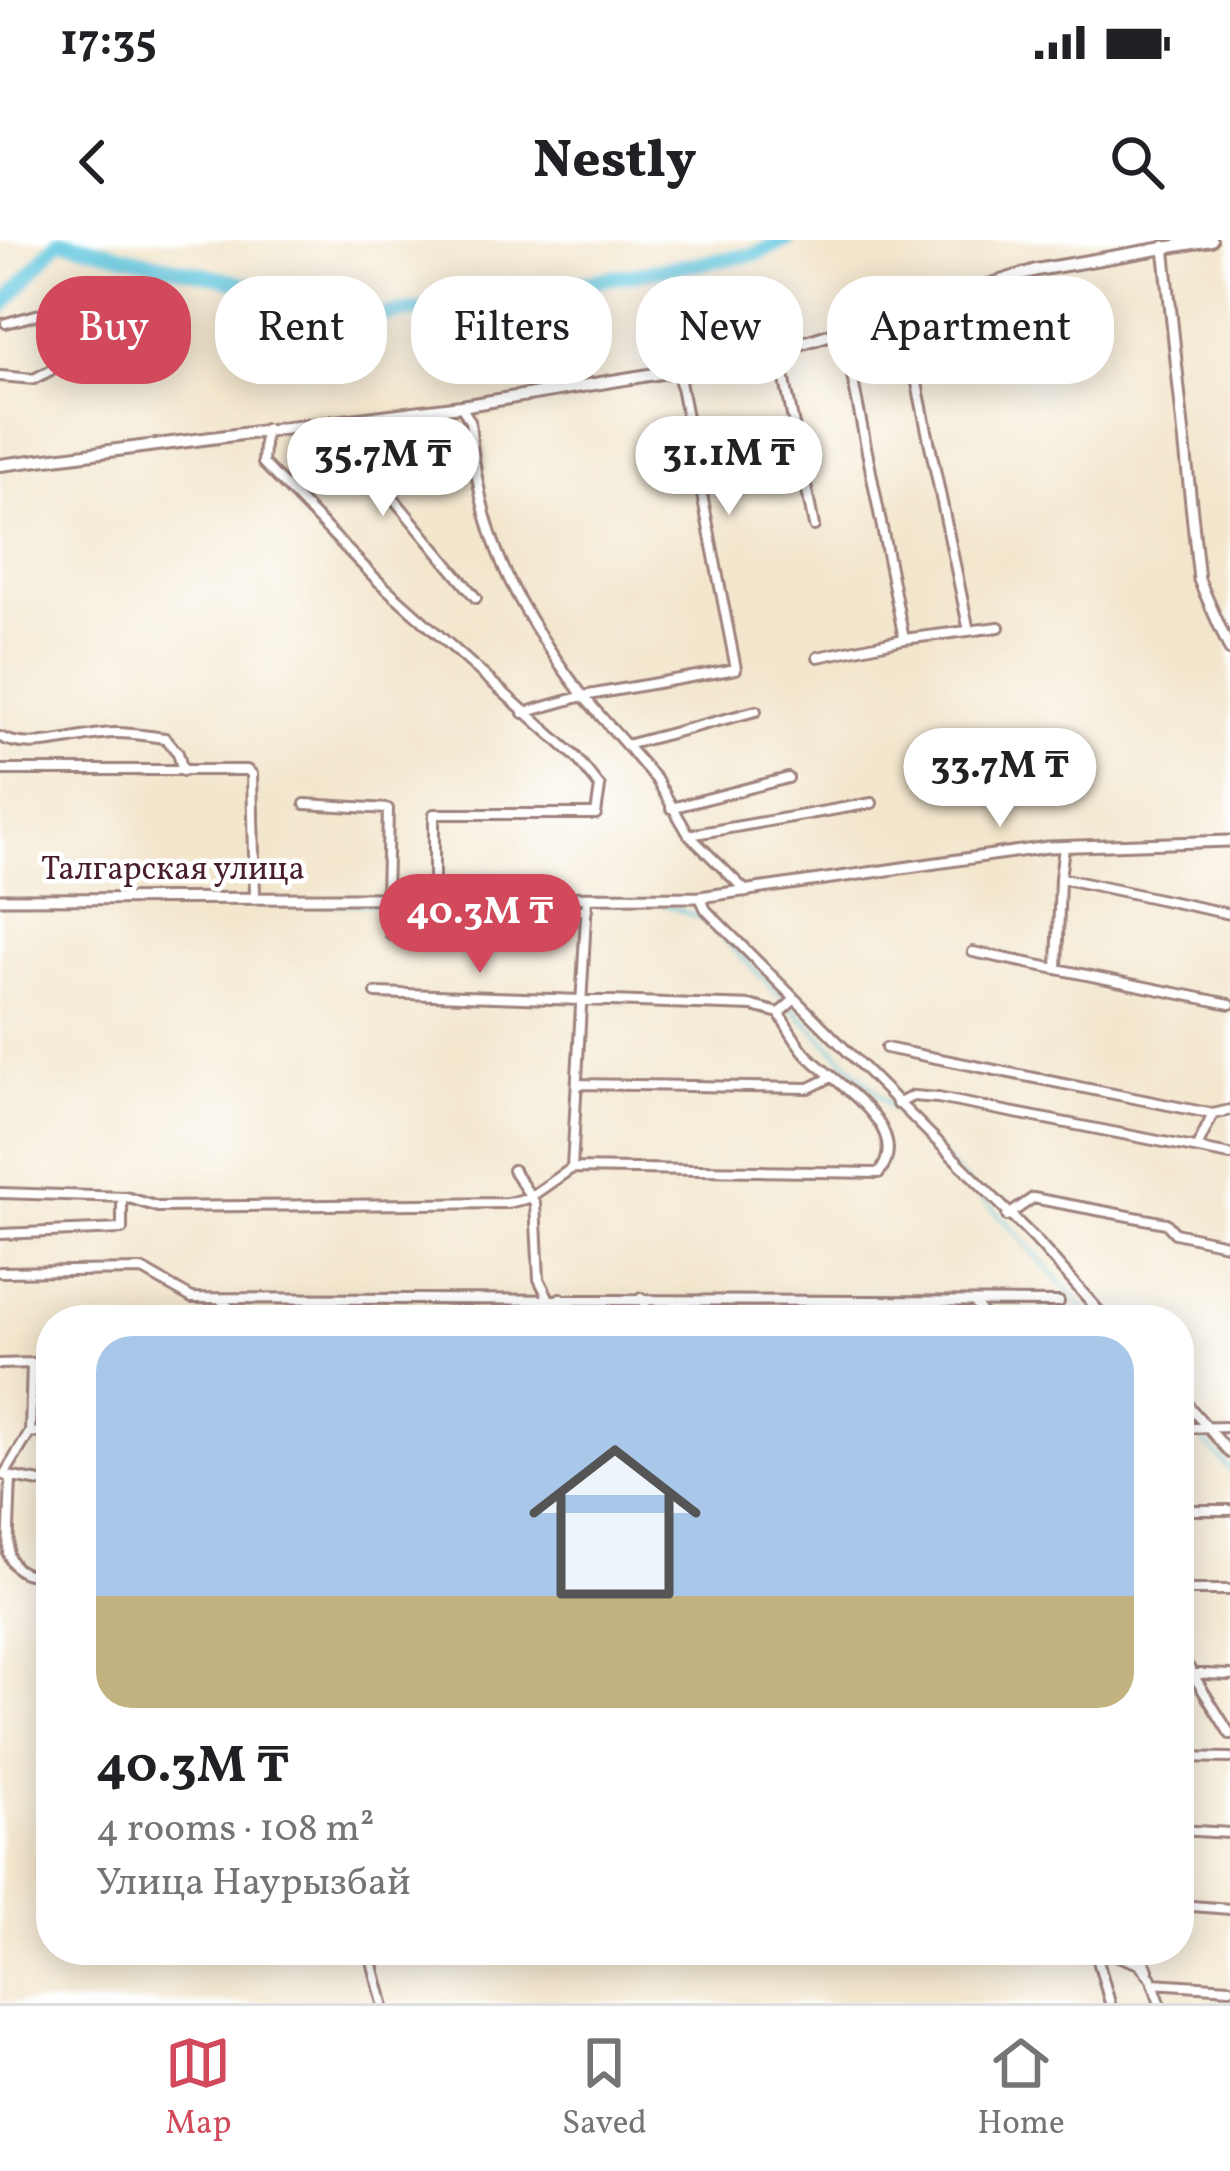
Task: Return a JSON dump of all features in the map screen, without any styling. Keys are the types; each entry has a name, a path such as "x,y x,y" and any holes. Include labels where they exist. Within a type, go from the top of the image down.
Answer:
{"main road":[{"path":"1017,276 1211,240"},
{"path":"0,465 461,406 636,377"}],"street":[{"path":"1164,246 1199,580 1226,627 1230,650"},
{"path":"0,376 34,379 51,370 104,297 6,323"},
{"path":"521,713 583,696 736,669 680,384"},
{"path":"786,384 814,526"},
{"path":"854,384 904,640"},
{"path":"917,384 969,631"},
{"path":"461,406 470,421 488,540 557,662 656,779 689,835 748,893"},
{"path":"333,420 339,442 365,464 476,598"},
{"path":"266,429 263,463 378,581 593,775 600,787 599,812 434,814 434,898"},
{"path":"818,656 998,627"},
{"path":"626,745 756,711"},
{"path":"0,737 10,742 50,741 113,732 165,738 178,753 183,771"},
{"path":"0,770 252,774 255,896"},
{"path":"670,808 788,778"},
{"path":"689,835 872,802"},
{"path":"305,804 388,808 386,898"},
{"name":"Талгарская улица","path":"0,899 255,896 587,903 700,898 1064,847 1230,841"},
{"path":"1057,969 1064,847"},
{"path":"1060,878 1230,914"},
{"path":"700,898 788,1005 897,1104 1093,1305"},
{"path":"391,934 414,935 439,910 587,903 572,1168"},
{"path":"973,952 1230,1004"},
{"path":"376,993 788,1005"},
{"path":"0,1193 122,1197 158,1207 508,1203 529,1198 572,1168 879,1173 886,1163 886,1134 803,1052 788,1005"},
{"path":"886,1048 1213,1114 1230,1111"},
{"path":"578,1084 808,1088 832,1077"},
{"path":"897,1104 913,1096 938,1098 1198,1145 1230,1156"},
{"path":"1198,1145 1213,1114"},
{"path":"513,1170 535,1204 539,1279 549,1298"},
{"path":"0,1234 122,1229 122,1197"},
{"path":"1007,1216 1033,1198 1166,1223 1174,1233 1230,1245"},
{"path":"0,1272 143,1270 193,1298 1059,1302"},
{"path":"219,1298 227,1305"},
{"path":"560,1298 562,1305"},
{"path":"640,1298 644,1305"},
{"path":"32,1363 30,1432 5,1476 12,1566 36,1575"},
{"path":"0,1364 36,1363"},
{"path":"1194,1428 1230,1427"},
{"path":"1194,1429 1230,1453"},
{"path":"30,1432 36,1433"},
{"path":"5,1476 36,1481"},
{"path":"1194,1510 1230,1510"},
{"path":"1194,1590 1230,1591"},
{"path":"1194,1674 1230,1675"},
{"path":"1194,1677 1230,1734"},
{"path":"1194,1757 1230,1758"},
{"path":"1194,1832 1230,1833"},
{"path":"1194,1906 1230,1909"},
{"path":"373,1965 382,2003"},
{"path":"1102,1965 1110,2003"},
{"path":"1140,1965 1152,1980 1230,1988"},
{"path":"1146,1965 1160,2003"}],"waterway":[{"path":"0,309 59,240 379,316 756,254 787,240"},
{"path":"0,905 582,903"},
{"path":"591,903 661,903 705,920 1007,1223 1081,1305"},
{"path":"1195,1431 1230,1470"}]}
